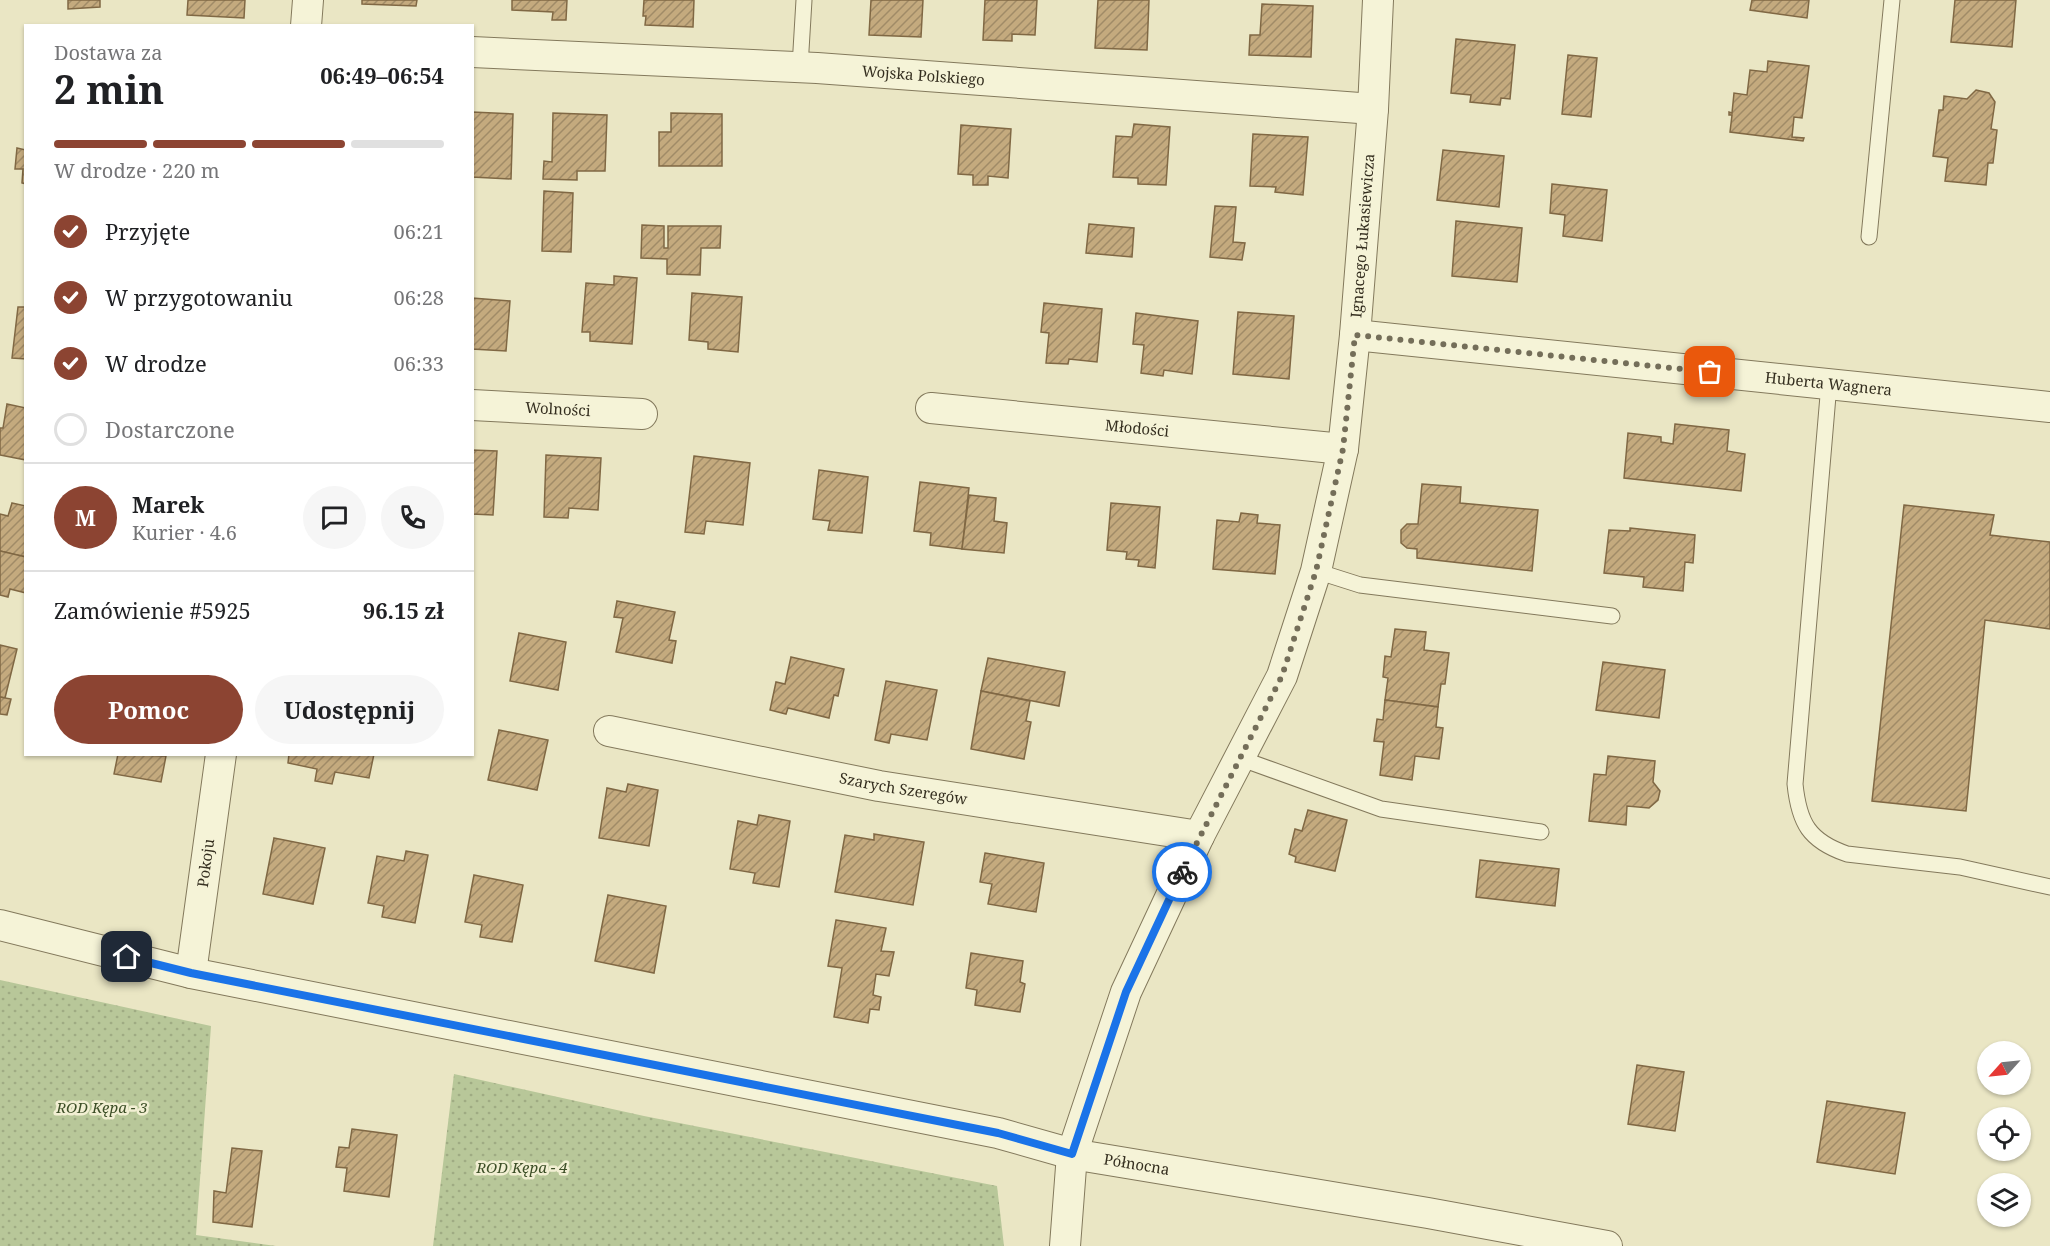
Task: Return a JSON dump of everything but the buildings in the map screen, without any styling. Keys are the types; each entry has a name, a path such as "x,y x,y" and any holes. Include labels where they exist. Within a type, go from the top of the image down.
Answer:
{"street":[{"path":"306,24 308,0"},
{"name":"Ignacego Łukasiewicza","path":"1065,1246 1072,1154 1126,992 1199,836 1282,676 1316,571 1343,449 1355,335 1373,109 1378,0"},
{"name":"Wojska Polskiego","path":"474,52 800,67 1373,109"},
{"name":"Huberta Wagnera","path":"1355,335 2050,407"},
{"name":"Wolności","path":"474,405 642,414"},
{"name":"Młodości","path":"931,408 1343,449"},
{"name":"Szarych Szeregów","path":"609,730 879,786 1199,836"},
{"name":"Pokoju","path":"191,973 221,756"},
{"name":"Północna","path":"0,925 191,973 998,1133 1072,1154 1428,1213 1607,1246"}],"lane":[{"path":"800,67 804,0"},
{"path":"1869,237 1892,0"},
{"path":"1828,384 1795,784 1800,816 1808,829 1820,841 1847,854 1960,867 2050,887"},
{"path":"1316,571 1360,585 1612,616"},
{"path":"1239,758 1381,809 1541,832"}],"green space":[{"name":"ROD Kępa - 3","path":"0,980 211,1026 196,1235 276,1246 0,1246"},
{"name":"ROD Kępa - 4","path":"454,1074 644,1116 997,1186 1004,1246 433,1246"}],"way so far":[{"path":"1182,872 1282,676 1316,571 1343,449 1355,335 1710,372"}],"route":[{"path":"127,957 191,973 998,1133 1072,1154 1126,992 1182,872"}]}
